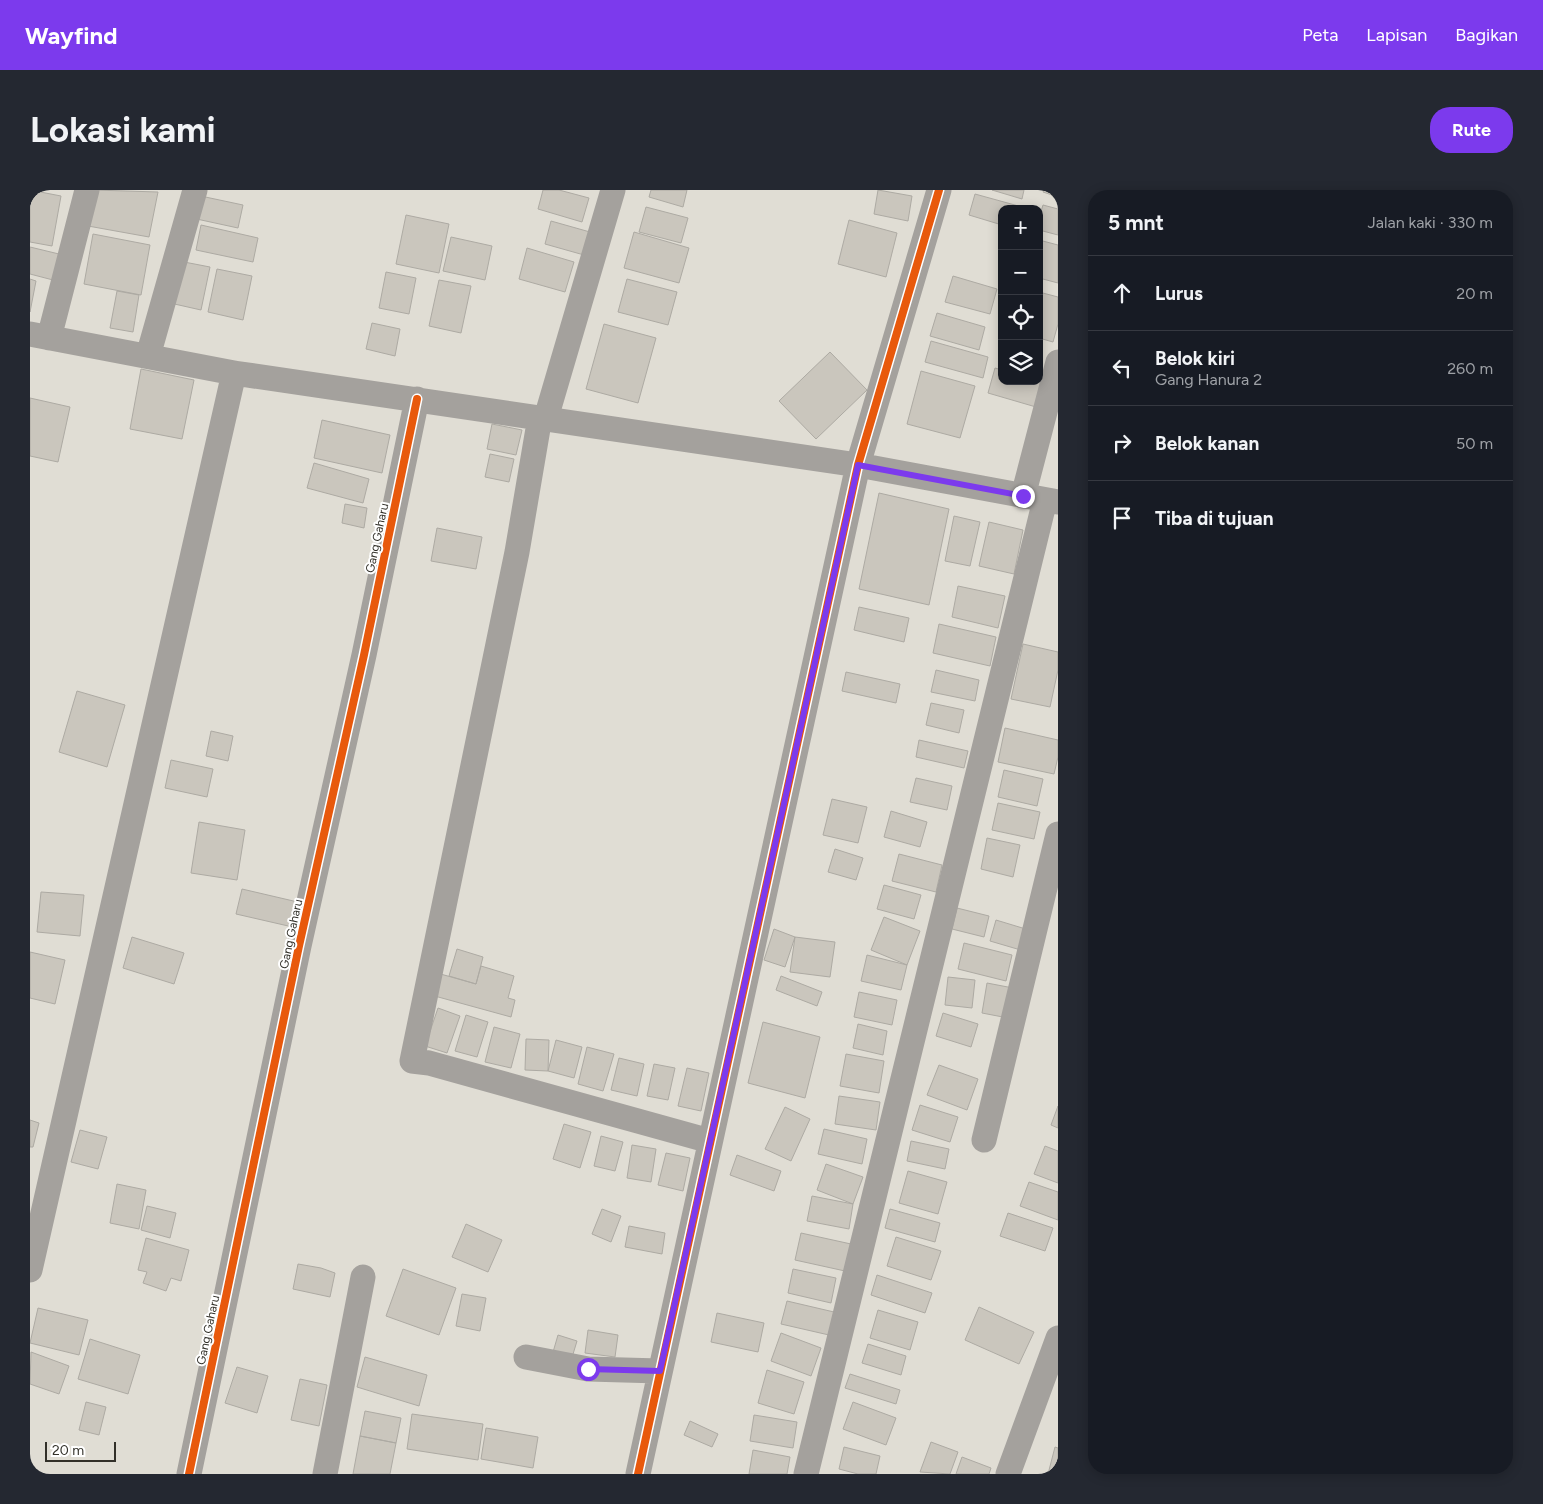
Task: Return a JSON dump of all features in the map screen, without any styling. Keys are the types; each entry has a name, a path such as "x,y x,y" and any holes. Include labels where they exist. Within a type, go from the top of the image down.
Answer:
{"street":[{"path":"87,190 40,336 234,373 858,465 1042,499"},
{"path":"148,356 195,190"},
{"path":"613,190 543,418 412,1061 429,1063 710,1140"},
{"path":"638,1474 858,465 940,190"},
{"path":"806,1474 1042,499 1058,362"},
{"path":"30,1270 234,373"},
{"name":"Gang Gaharu","path":"189,1474 299,946 364,655 418,399"},
{"path":"984,1140 1058,834"},
{"path":"325,1474 363,1277"},
{"path":"1008,1474 1058,1338"},
{"path":"526,1357 588,1369 660,1371"}],"building":[{"path":"30,190 61,196 52,246 30,242"},
{"path":"94,190 158,192 149,237 88,226"},
{"path":"543,190 559,190 589,198 582,222 538,209"},
{"path":"651,190 687,190 683,207 649,197"},
{"path":"878,190 912,196 908,221 874,214"},
{"path":"992,190 1024,190 1022,199"},
{"path":"1044,190 1058,190 1058,197 1043,192"},
{"path":"975,194 1015,205 998,205 998,224 969,215"},
{"path":"196,195 243,205 238,228 192,218"},
{"path":"1043,205 1058,209 1058,235 1043,231"},
{"path":"646,207 688,218 681,243 639,232"},
{"path":"406,215 449,224 439,273 396,264"},
{"path":"849,220 897,233 886,277 838,264"},
{"path":"551,221 590,232 584,255 545,244"},
{"path":"201,225 258,238 253,262 196,250"},
{"path":"634,232 689,248 679,283 624,268"},
{"path":"93,234 150,245 141,295 84,284"},
{"path":"451,237 492,246 485,280 443,271"},
{"path":"1043,241 1058,245 1058,283 1043,279"},
{"path":"30,247 59,254 53,280 30,274"},
{"path":"527,248 574,262 565,292 519,279"},
{"path":"179,261 210,267 201,310 170,303"},
{"path":"217,269 252,276 243,320 208,312"},
{"path":"386,272 416,278 409,314 379,308"},
{"path":"953,276 997,289 990,314 945,302"},
{"path":"30,279 36,281 30,312"},
{"path":"627,279 677,292 668,325 618,312"},
{"path":"439,280 471,286 461,333 429,326"},
{"path":"117,291 139,295 133,332 110,328"},
{"path":"1043,293 1058,297 1058,324 1053,342 1043,339"},
{"path":"937,313 985,327 979,350 930,336"},
{"path":"372,323 400,329 395,356 366,349"},
{"path":"604,324 656,338 638,403 586,389"},
{"path":"931,341 988,357 983,378 925,362"},
{"path":"830,352 867,390 816,439 779,401"},
{"path":"995,368 998,369 998,385 1042,385 1036,407 988,393"},
{"path":"141,369 194,380 182,439 130,429"},
{"path":"921,371 975,386 960,438 907,424"},
{"path":"30,398 70,407 58,462 30,456"},
{"path":"322,420 390,435 382,473 314,458"},
{"path":"492,424 522,430 516,455 487,449"},
{"path":"490,454 514,459 509,482 485,477"},
{"path":"314,463 369,479 363,503 307,488"},
{"path":"879,493 949,509 929,605 859,589"},
{"path":"345,504 367,508 364,528 342,523"},
{"path":"954,516 980,522 970,566 945,561"},
{"path":"989,522 1023,530 1014,574 979,566"},
{"path":"437,528 482,537 476,569 431,561"},
{"path":"958,586 1005,596 998,628 952,617"},
{"path":"859,607 909,618 904,642 854,630"},
{"path":"939,624 996,637 990,666 933,653"},
{"path":"1023,644 1058,652 1058,670 1050,707 1011,699"},
{"path":"936,670 979,680 975,701 931,692"},
{"path":"846,672 900,684 896,703 842,691"},
{"path":"77,691 125,705 107,767 59,752"},
{"path":"931,703 964,710 959,733 926,725"},
{"path":"1005,728 1058,740 1058,757 1054,774 998,762"},
{"path":"211,731 233,736 228,761 206,756"},
{"path":"919,740 968,751 964,768 916,757"},
{"path":"171,760 213,769 207,797 165,788"},
{"path":"1004,770 1043,779 1037,806 998,797"},
{"path":"916,778 952,786 947,810 910,802"},
{"path":"832,799 867,807 858,843 823,835"},
{"path":"998,803 1040,812 1034,839 992,830"},
{"path":"891,811 927,822 920,847 884,837"},
{"path":"199,822 245,830 237,880 191,873"},
{"path":"987,838 1020,845 1013,877 981,869"},
{"path":"835,849 863,858 856,880 828,872"},
{"path":"899,854 942,865 936,892 892,881"},
{"path":"884,885 921,895 914,919 877,909"},
{"path":"242,889 302,903 297,928 236,914"},
{"path":"41,892 84,895 80,936 37,932"},
{"path":"957,908 989,916 984,937 952,929"},
{"path":"884,917 920,931 907,965 871,950"},
{"path":"996,920 1029,930 1024,951 990,941"},
{"path":"774,929 795,937 785,967 764,960"},
{"path":"132,937 184,953 174,984 123,968"},
{"path":"795,937 835,942 830,977 790,972"},
{"path":"964,943 1012,955 1006,981 958,969"},
{"path":"457,949 483,957 476,984 449,976"},
{"path":"30,952 65,960 55,1004 30,998"},
{"path":"867,955 907,965 901,990 861,981"},
{"path":"481,966 514,976 508,998 515,1000 511,1017 431,995 437,973 476,984"},
{"path":"781,976 822,992 817,1006 776,990"},
{"path":"948,977 975,980 972,1008 945,1005"},
{"path":"987,983 1013,988 1008,1018 982,1013"},
{"path":"859,992 897,1000 892,1025 854,1017"},
{"path":"438,1008 460,1016 447,1053 425,1046"},
{"path":"943,1013 978,1024 971,1047 936,1036"},
{"path":"466,1015 488,1022 477,1057 455,1051"},
{"path":"763,1022 820,1037 805,1098 748,1083"},
{"path":"858,1024 887,1031 883,1055 853,1048"},
{"path":"494,1027 520,1034 511,1068 485,1062"},
{"path":"526,1039 549,1040 548,1071 525,1070"},
{"path":"556,1040 582,1047 574,1078 548,1071"},
{"path":"587,1047 614,1054 603,1091 578,1084"},
{"path":"846,1054 884,1061 879,1093 840,1086"},
{"path":"619,1058 644,1064 637,1096 611,1090"},
{"path":"654,1064 675,1068 668,1100 647,1096"},
{"path":"939,1065 978,1079 967,1110 927,1095"},
{"path":"687,1068 709,1073 701,1111 678,1106"},
{"path":"839,1096 880,1102 876,1130 835,1124"},
{"path":"920,1105 958,1117 950,1142 912,1130"},
{"path":"1058,1106 1058,1128 1051,1125"},
{"path":"785,1107 810,1119 791,1161 765,1149"},
{"path":"30,1120 39,1123 33,1147 30,1147"},
{"path":"564,1124 591,1132 580,1168 553,1159"},
{"path":"824,1129 867,1139 862,1164 818,1154"},
{"path":"80,1130 107,1137 98,1169 71,1162"},
{"path":"601,1136 623,1142 615,1171 594,1166"},
{"path":"911,1141 949,1149 945,1169 907,1161"},
{"path":"632,1145 656,1149 651,1182 627,1178"},
{"path":"1045,1146 1058,1151 1058,1183 1034,1174"},
{"path":"666,1153 690,1158 683,1191 658,1185"},
{"path":"737,1155 781,1171 774,1191 730,1175"},
{"path":"826,1164 863,1177 853,1204 817,1190"},
{"path":"908,1171 947,1182 938,1214 899,1203"},
{"path":"1029,1182 1058,1192 1058,1220 1020,1206"},
{"path":"117,1184 146,1190 139,1229 110,1223"},
{"path":"812,1196 853,1204 849,1229 807,1221"},
{"path":"147,1206 176,1213 170,1238 141,1230"},
{"path":"602,1209 621,1216 611,1242 592,1234"},
{"path":"890,1209 940,1223 935,1242 885,1228"},
{"path":"1008,1213 1053,1228 1045,1251 1000,1236"},
{"path":"466,1224 502,1240 488,1272 452,1257"},
{"path":"629,1226 665,1233 662,1254 625,1247"},
{"path":"801,1233 851,1244 845,1271 795,1260"},
{"path":"896,1237 941,1251 931,1280 887,1266"},
{"path":"146,1238 189,1250 181,1281 171,1278 166,1291 143,1283 147,1272 138,1270"},
{"path":"298,1264 321,1268 335,1273 330,1297 293,1289"},
{"path":"403,1269 456,1288 439,1335 386,1316"},
{"path":"793,1269 836,1278 831,1303 788,1293"},
{"path":"877,1275 932,1293 925,1313 871,1295"},
{"path":"462,1294 486,1298 480,1331 456,1326"},
{"path":"787,1301 834,1312 829,1335 781,1324"},
{"path":"979,1307 1034,1332 1019,1364 965,1340"},
{"path":"38,1308 88,1320 79,1355 30,1343"},
{"path":"878,1310 918,1322 910,1350 870,1338"},
{"path":"717,1313 764,1323 758,1352 711,1342"},
{"path":"588,1330 618,1335 615,1357 585,1353"},
{"path":"781,1333 821,1348 811,1376 771,1361"},
{"path":"558,1335 577,1341 570,1364 551,1359"},
{"path":"90,1339 140,1355 128,1394 78,1379"},
{"path":"868,1344 906,1356 901,1375 862,1363"},
{"path":"31,1352 69,1366 59,1394 30,1384"},
{"path":"365,1357 427,1375 419,1406 357,1387"},
{"path":"237,1367 268,1376 257,1413 225,1403"},
{"path":"767,1370 804,1382 794,1414 758,1403"},
{"path":"850,1374 900,1390 896,1404 845,1388"},
{"path":"300,1379 327,1385 319,1426 291,1420"},
{"path":"86,1402 106,1407 99,1435 79,1430"},
{"path":"853,1402 896,1418 886,1445 843,1429"},
{"path":"365,1411 401,1418 396,1443 360,1436"},
{"path":"412,1414 483,1424 478,1460 407,1449"},
{"path":"754,1415 797,1422 793,1448 750,1441"},
{"path":"690,1421 718,1434 712,1447 684,1435"},
{"path":"486,1428 538,1437 533,1468 481,1459"},
{"path":"360,1436 396,1443 390,1474 353,1474"},
{"path":"931,1442 958,1452 950,1474 920,1472"},
{"path":"844,1447 880,1456 876,1474 858,1474 839,1469"},
{"path":"1055,1447 1058,1448 1058,1474 1048,1474"},
{"path":"753,1450 790,1457 787,1474 749,1474"},
{"path":"962,1457 991,1468 989,1474 956,1474"}],"cycle path":[{"path":"638,1474 858,465 939,190"},
{"path":"189,1474 299,946 364,655 417,399"}],"route":[{"path":"588,1369 660,1371 858,465 1023,496"}]}
